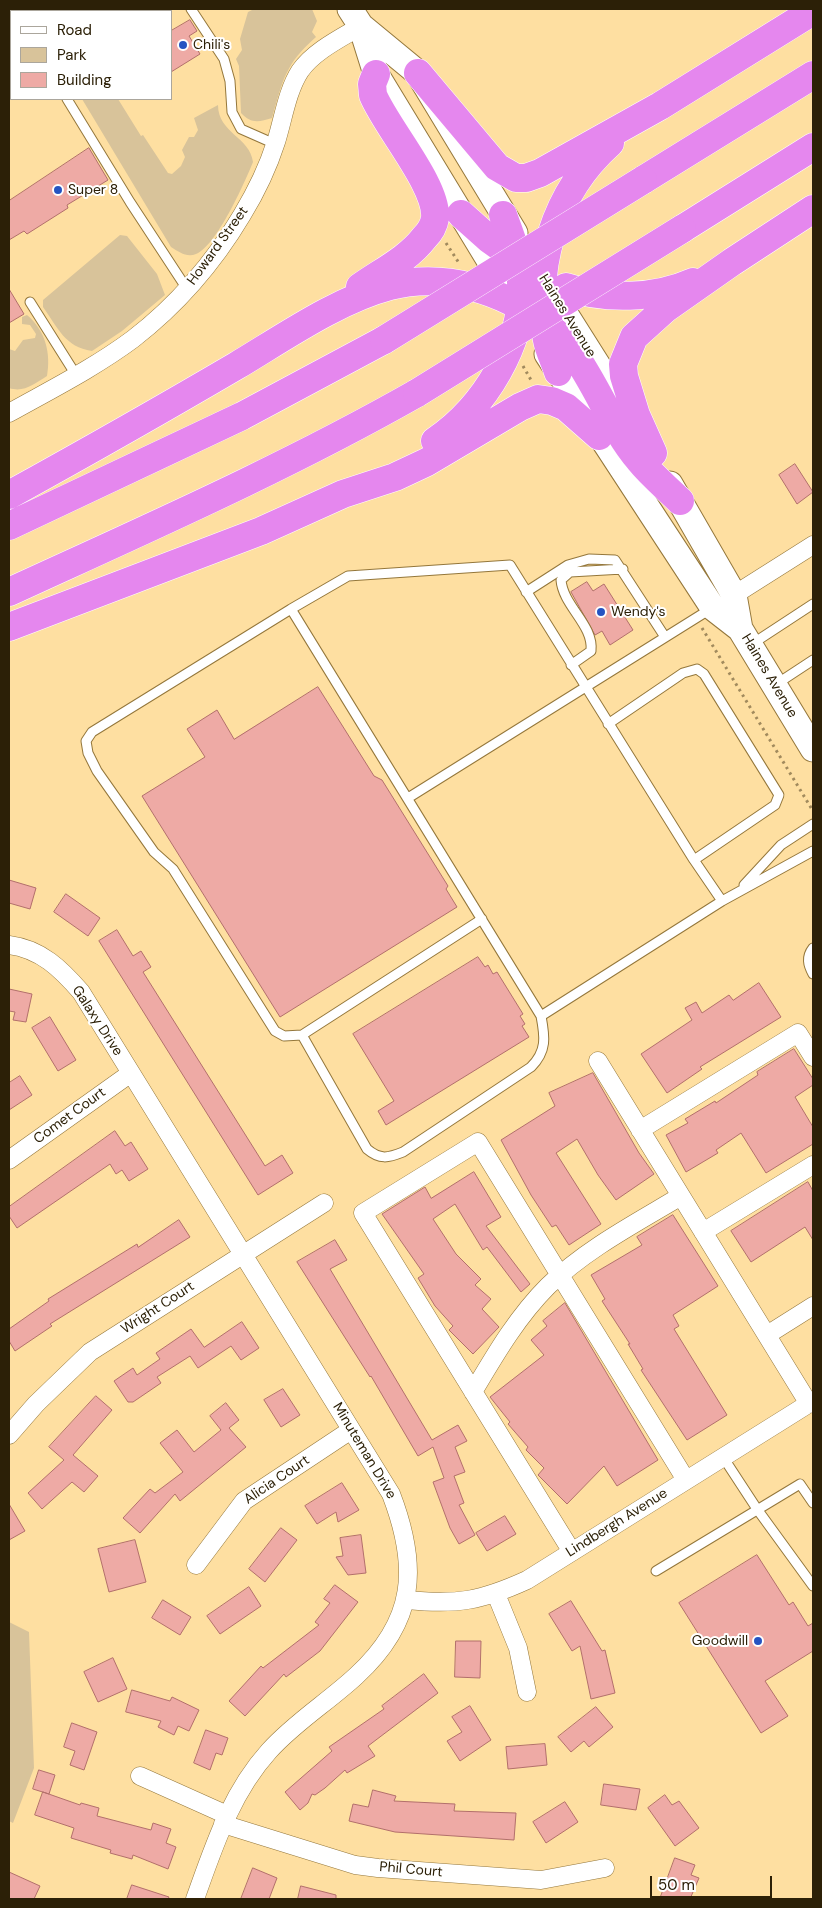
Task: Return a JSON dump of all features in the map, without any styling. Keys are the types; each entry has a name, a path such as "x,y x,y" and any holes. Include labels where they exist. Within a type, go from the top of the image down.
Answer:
{"highway":[{"path":"418,73 497,168 516,178 526,178 540,173 660,106 813,11"},
{"path":"262,350 399,261 424,239 435,219 434,206 429,192 373,95 372,84 376,74"},
{"path":"9,526 242,416 384,340 813,75"},
{"path":"558,372 547,340 543,276 551,230 571,190 594,159 609,144 660,106"},
{"path":"9,592 318,447 416,393 682,230 813,147"},
{"path":"653,453 627,392 623,364 627,350 634,337 647,323 732,262 813,210"},
{"path":"461,214 489,239 543,276 556,284 584,293 624,296 664,291 686,285 732,262"},
{"path":"343,494 451,430 486,392 509,344 518,306 521,281 517,259 503,215"},
{"path":"9,495 107,442 344,303 391,286 429,281 498,294 546,324 558,334 577,361 638,460 680,501"},
{"path":"9,627 261,531 343,494 395,477 427,462 520,407 538,399 566,407 599,436"}],"main road":[{"name":"Haines Avenue","path":"355,17 418,73 503,215 653,453 734,596 745,637 813,749"},
{"path":"355,17 376,74 558,372 634,490 704,613 721,605 728,609 745,637"},
{"path":"634,490 666,516 712,586 723,594 734,596"}],"street":[{"name":"Howard Street","path":"9,412 76,375 133,339 200,276 242,214 275,144 294,83 300,70 324,49 355,17"},
{"path":"734,596 813,546"},
{"name":"Galaxy Drive","path":"9,945 23,947 41,954 69,978 81,992 130,1073"},
{"path":"640,1130 798,1033 813,1058"},
{"path":"598,1062 767,1335 811,1402"},
{"name":"Comet Court","path":"9,1160 130,1073"},
{"name":"Minuteman Drive","path":"130,1073 392,1494 404,1526 408,1552 407,1600 394,1629 377,1655 355,1676 289,1731 269,1751 246,1782 225,1819 195,1899"},
{"path":"572,1552 363,1213 478,1142 686,1480"},
{"path":"703,1232 813,1165"},
{"path":"473,1392 520,1317 560,1275 618,1233 681,1196"},
{"name":"Wright Court","path":"9,1435 36,1404 90,1352 324,1203"},
{"path":"767,1335 813,1306"},
{"name":"Lindbergh Avenue","path":"407,1600 438,1603 463,1602 496,1594 527,1580 811,1402"},
{"name":"Alicia Court","path":"196,1565 244,1501 351,1430"},
{"path":"496,1594 518,1648 526,1692"},
{"name":"Phil Court","path":"140,1776 225,1819 355,1865 541,1880 605,1868"}],"lane":[{"path":"191,9 224,59 230,81 232,112 241,129 275,144"},
{"path":"68,100 130,202 187,289"},
{"path":"30,302 76,375"},
{"path":"526,592 568,565 589,559 615,560 623,569 665,637"},
{"path":"482,919 302,1035 284,1036 275,1031 173,868 154,852 97,771 88,753 86,741 92,732 348,576 510,565 608,724 722,901"},
{"path":"571,665 591,651 592,641 562,592 561,580 570,572 623,569"},
{"path":"745,637 813,604"},
{"path":"291,609 542,1016 546,1040 541,1057 531,1067 403,1152 388,1158 376,1157 367,1149 302,1035"},
{"path":"408,798 704,613"},
{"path":"774,685 813,660"},
{"path":"608,724 683,674 697,669 704,674 779,795 775,805 694,860"},
{"path":"739,890 781,845 813,824"},
{"path":"542,1016 739,890 813,851"},
{"path":"813,948 808,959 809,967 813,974"},
{"path":"723,1457 757,1509 813,1586"},
{"path":"656,1571 800,1484 813,1502"}],"path":[{"path":"431,228 444,239 474,288"},
{"path":"509,344 543,400"},
{"path":"704,613 813,811"}],"green space":[{"path":"254,9 312,9 317,21 312,32 316,37 291,64 286,73 272,118 259,121 248,119 241,113 239,66 236,59 242,50 240,39 248,12"},
{"path":"83,100 119,100 141,136 143,135 168,173 172,174 181,166 185,157 182,150 189,137 194,137 198,130 194,118 218,105 219,114 223,122 241,140 251,154 253,162 244,184 221,227 204,249 196,254 189,255 183,254 171,247"},
{"path":"120,235 127,236 157,274 165,295 122,331 92,351 83,349 69,341 58,329 43,307 43,300"},
{"path":"27,315 39,328 46,343 48,359 47,376 24,389 9,388 9,349 15,351 23,340 35,338 36,334 30,325 22,324 22,317"},
{"path":"9,1622 29,1632 34,1768 13,1823 9,1821"}],"building":[{"name":"Chili's","path":"190,20 197,31 189,36 200,54 172,71 172,30"},
{"name":"Super 8","path":"89,148 108,180 67,205 68,208 27,234 24,231 9,240 9,201"},
{"path":"9,289 24,314 9,323"},
{"path":"795,464 813,492 797,504 779,475"},
{"name":"Wendy's","path":"587,582 593,591 604,584 633,630 610,645 602,631 595,635 571,592"},
{"path":"318,687 374,776 382,780 448,886 446,889 457,907 280,1017 142,796 205,757 187,729 217,710 234,739"},
{"path":"9,880 36,888 30,909 9,903"},
{"path":"66,894 100,918 88,936 54,912"},
{"path":"117,930 133,956 141,951 151,967 143,972 265,1166 282,1155 293,1173 258,1195 99,941"},
{"path":"478,957 485,967 488,965 493,974 497,972 523,1014 520,1016 525,1024 522,1026 529,1037 386,1125 378,1111 394,1101 353,1034"},
{"path":"759,983 781,1017 700,1067 702,1069 667,1093 641,1054 692,1020 685,1008 696,1002 702,1013 729,995 733,1000"},
{"path":"9,989 32,994 26,1022 13,1020 15,1012 9,1011"},
{"path":"50,1017 76,1060 58,1071 32,1028"},
{"path":"794,1049 813,1079 813,1085 795,1097 813,1127 813,1144 766,1173 741,1133 716,1150 718,1153 686,1172 666,1135 688,1123 685,1119 715,1101 716,1103 758,1075 757,1072"},
{"path":"593,1073 639,1153 654,1174 616,1200 598,1175 577,1139 556,1153 601,1224 569,1245 556,1225 552,1227 531,1195 501,1140 555,1106 549,1093"},
{"path":"20,1076 32,1095 9,1110 9,1083"},
{"path":"115,1131 125,1146 131,1142 148,1169 129,1181 122,1170 116,1174 110,1164 17,1228 9,1216 9,1207"},
{"path":"474,1172 501,1217 486,1226 530,1284 521,1292 487,1247 483,1250 455,1204 433,1219 456,1254 481,1279 475,1285 491,1299 482,1309 499,1327 473,1354 449,1330 453,1326 435,1306 418,1278 424,1274 382,1214 425,1187 431,1198"},
{"path":"808,1182 813,1191 813,1240 805,1227 751,1262 731,1231"},
{"path":"673,1215 718,1286 673,1315 679,1326 674,1329 727,1415 687,1440 641,1370 643,1369 628,1344 630,1344 602,1301 605,1299 591,1275 642,1245 637,1237"},
{"path":"179,1220 190,1237 50,1324 52,1326 15,1351 9,1341 9,1329 49,1301 48,1299 137,1244 138,1247"},
{"path":"335,1240 347,1260 330,1269 432,1440 458,1425 467,1441 455,1447 465,1472 454,1476 464,1503 459,1505 475,1535 459,1544 450,1528 433,1482 444,1478 433,1447 418,1456 371,1376 297,1262"},
{"path":"565,1303 658,1460 617,1486 604,1466 567,1504 538,1475 544,1468 526,1450 528,1447 508,1424 510,1422 490,1397 544,1355 531,1340 547,1326 543,1321"},
{"path":"242,1322 259,1348 241,1360 231,1346 198,1368 190,1356 157,1377 161,1383 133,1402 128,1402 114,1381 133,1368 137,1375 160,1359 156,1353 191,1329 204,1347"},
{"path":"283,1389 300,1415 281,1427 264,1400"},
{"path":"96,1396 112,1410 73,1455 98,1476 84,1492 72,1482 42,1509 28,1493 64,1460 49,1447"},
{"path":"226,1403 239,1420 229,1428 246,1447 180,1501 175,1494 140,1533 123,1518 150,1489 155,1493 183,1472 160,1443 177,1430 194,1452 221,1430 210,1416"},
{"path":"342,1483 359,1510 338,1522 336,1512 317,1524 305,1506"},
{"path":"9,1504 25,1531 9,1540"},
{"path":"505,1516 516,1534 487,1551 476,1533"},
{"path":"281,1528 297,1540 265,1582 249,1569"},
{"path":"361,1535 366,1573 348,1575 336,1557 343,1556 340,1538"},
{"path":"135,1540 146,1582 109,1592 98,1549"},
{"name":"Goodwill","path":"757,1555 789,1605 793,1602 808,1626 813,1623 813,1651 765,1681 788,1716 761,1733 679,1603"},
{"path":"335,1585 358,1602 320,1651 286,1677 284,1674 245,1716 229,1701 261,1666 263,1668 319,1625 315,1622 330,1603 324,1599"},
{"path":"249,1587 261,1606 220,1634 207,1616"},
{"path":"163,1600 191,1617 180,1635 152,1618"},
{"path":"571,1601 602,1651 605,1650 615,1693 591,1699 580,1646 572,1651 549,1614"},
{"path":"456,1641 481,1641 480,1678 455,1677"},
{"path":"113,1658 127,1689 98,1702 84,1672"},
{"path":"424,1674 438,1693 368,1746 375,1756 347,1773 345,1770 325,1788 315,1795 312,1794 308,1803 300,1810 285,1792 332,1751 329,1747 384,1709 382,1706"},
{"path":"132,1690 170,1701 172,1697 199,1710 189,1731 178,1726 174,1735 158,1727 161,1721 126,1712"},
{"path":"470,1706 491,1740 460,1761 447,1741 462,1732 452,1717"},
{"path":"596,1707 613,1727 589,1747 584,1741 571,1752 558,1737"},
{"path":"72,1723 97,1732 84,1770 70,1765 75,1751 64,1747"},
{"path":"206,1730 228,1738 222,1755 216,1753 210,1770 194,1763"},
{"path":"545,1744 547,1765 508,1769 506,1747"},
{"path":"39,1770 55,1775 49,1794 33,1789"},
{"path":"604,1784 640,1789 636,1810 601,1805"},
{"path":"373,1790 396,1796 394,1801 455,1804 454,1811 516,1813 514,1840 395,1832 349,1821 353,1804 368,1807"},
{"path":"43,1792 80,1805 81,1803 99,1808 97,1816 151,1830 153,1823 171,1829 166,1843 176,1847 168,1869 133,1855 132,1859 110,1853 111,1850 71,1838 74,1828 35,1815"},
{"path":"665,1795 672,1805 679,1801 699,1828 675,1846 648,1808"},
{"path":"565,1802 578,1822 546,1843 533,1822"},
{"path":"675,1858 695,1865 691,1875 699,1878 690,1899 660,1899"},
{"path":"253,1868 277,1878 269,1899 241,1899"},
{"path":"9,1872 40,1886 34,1899 9,1899"},
{"path":"132,1885 169,1897 168,1899 127,1899"},
{"path":"301,1886 336,1895 336,1899 298,1899"}],"place":[{"name":"Chili's","path":"183,45"},
{"name":"Super 8","path":"58,190"},
{"name":"Wendy's","path":"601,612"},
{"name":"Goodwill","path":"758,1641"}]}
